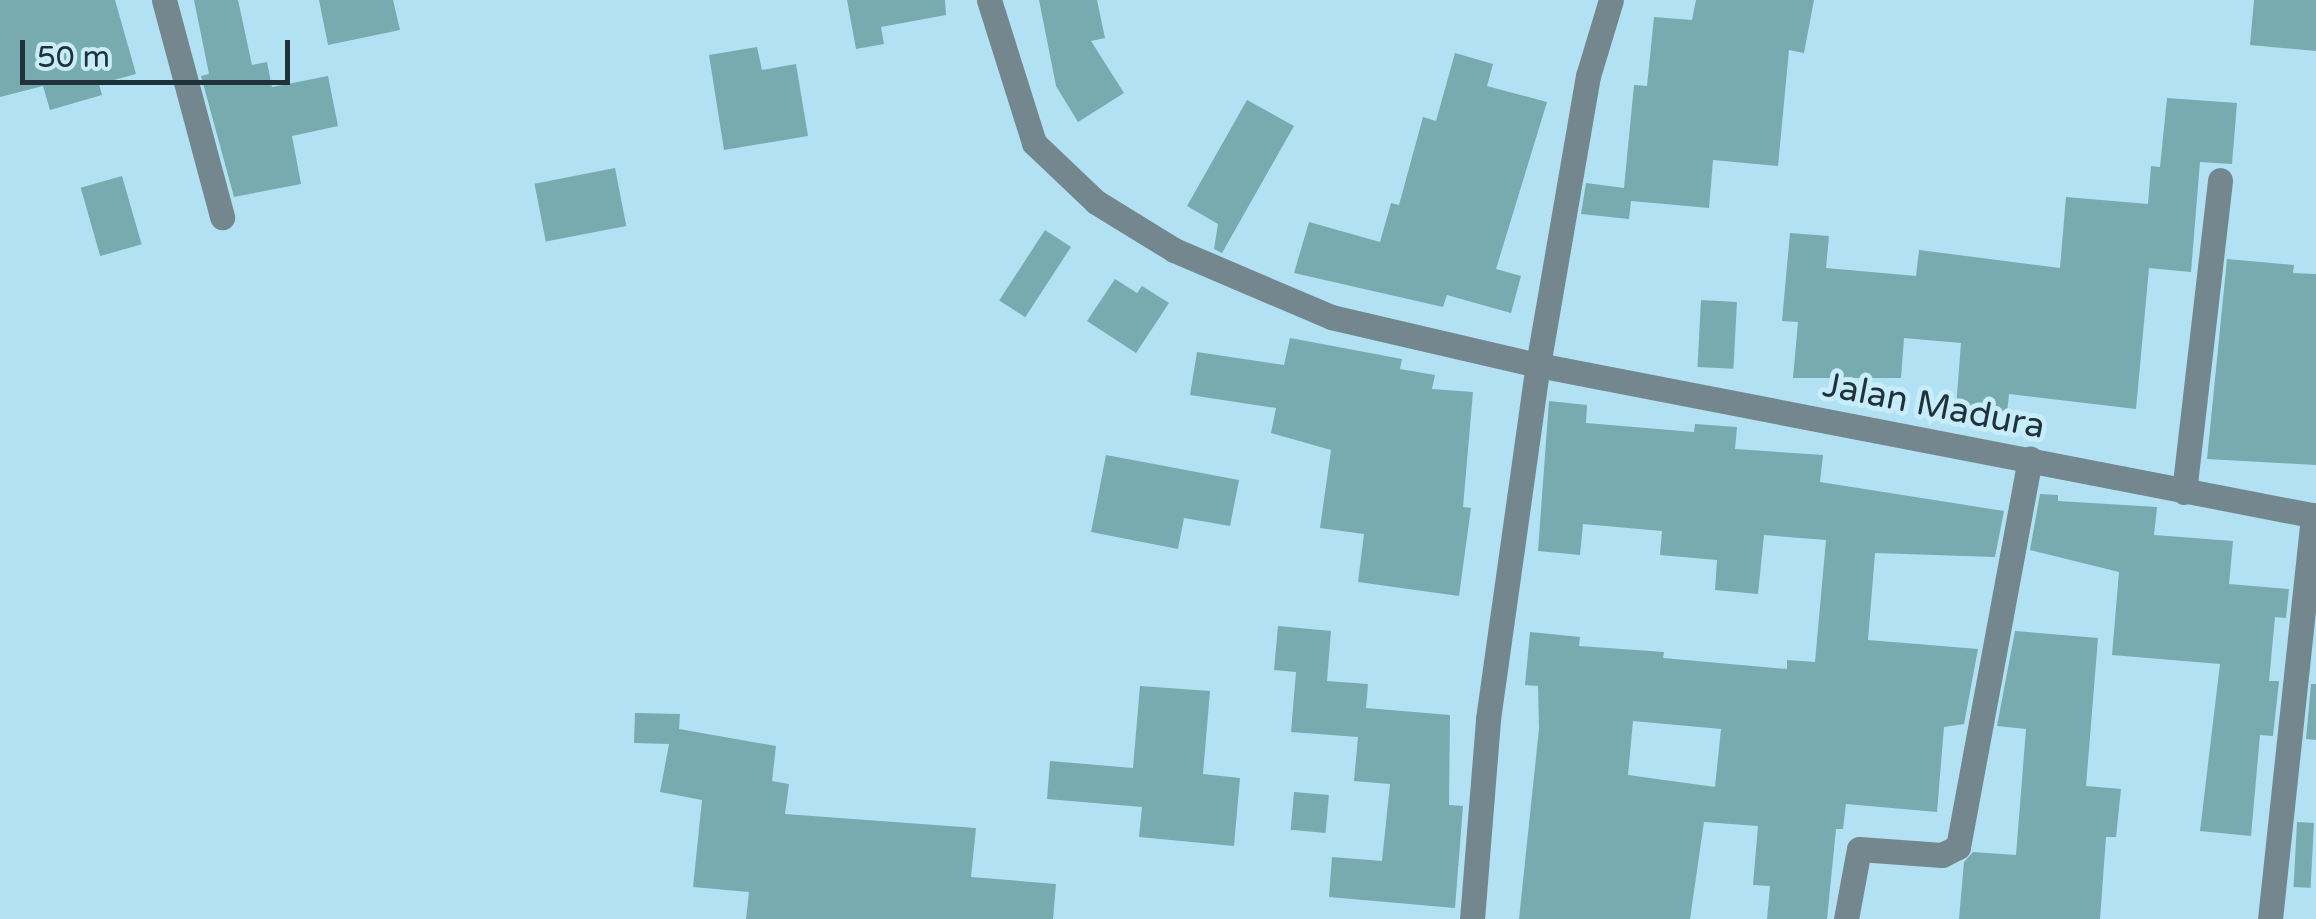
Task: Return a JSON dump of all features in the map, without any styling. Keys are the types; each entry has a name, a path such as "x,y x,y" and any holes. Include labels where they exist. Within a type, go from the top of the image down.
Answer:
{"street":[{"path":"164,0 222,217"},
{"name":"Jalan Madura","path":"989,0 1034,143 1096,202 1174,250 1331,317 1538,365 2314,515"},
{"path":"1472,919 1488,719 1538,365 1588,76 1611,0"},
{"path":"2184,492 2220,180"},
{"path":"1846,919 1859,849 1942,856 1958,847 2030,459"},
{"path":"2270,919 2314,515"}],"building":[{"path":"0,0 115,0 136,74 99,84 102,95 50,110 43,86 0,97"},
{"path":"194,0 238,0 252,65 267,62 272,87 328,76 338,126 292,136 301,184 234,197 201,76 209,74"},
{"path":"319,0 393,0 400,30 328,45"},
{"path":"847,0 945,0 946,15 881,27 884,44 856,49"},
{"path":"1039,0 1097,0 1105,38 1091,41 1124,93 1078,122 1056,86"},
{"path":"1696,0 1814,0 1804,53 1789,50 1778,166 1713,160 1709,208 1631,201 1629,219 1581,214 1586,183 1624,188 1634,85 1647,86 1654,17 1692,20"},
{"path":"2254,0 2316,0 2316,51 2250,45"},
{"path":"757,47 762,70 796,64 808,136 724,150 709,55"},
{"path":"1455,53 1493,64 1487,86 1547,102 1496,269 1521,276 1511,313 1447,295 1443,307 1294,273 1309,222 1380,242 1391,203 1399,205 1423,117 1436,121"},
{"path":"2167,98 2237,103 2232,164 2200,162 2191,272 2149,268 2136,409 2009,394 2007,413 1956,408 1961,343 1904,338 1901,378 1793,378 1798,322 1782,321 1790,233 1829,236 1826,268 1916,276 1919,250 2060,268 2066,197 2148,204 2151,166 2160,167"},
{"path":"1247,100 1294,126 1222,253 1214,249 1218,224 1187,206"},
{"path":"615,168 626,226 546,242 535,184"},
{"path":"122,176 142,244 100,256 81,188"},
{"path":"1045,230 1071,247 1025,317 999,300"},
{"path":"2227,259 2294,265 2293,273 2316,274 2316,465 2207,459"},
{"path":"1115,279 1137,293 1142,286 1169,303 1136,353 1087,321"},
{"path":"1701,300 1737,302 1733,369 1697,367"},
{"path":"1290,338 1402,359 1400,369 1435,375 1432,389 1473,392 1463,507 1471,508 1459,596 1358,582 1364,534 1320,528 1331,450 1271,433 1276,408 1190,395 1197,352 1284,365"},
{"path":"1549,401 1587,405 1586,423 1694,432 1695,424 1737,427 1735,449 1823,455 1820,482 2004,511 1995,557 1875,553 1868,640 1978,649 1964,724 1944,727 1937,812 1846,804 1843,829 1836,829 1827,919 1767,919 1770,886 1753,885 1758,826 1704,822 1690,919 1519,919 1539,729 1538,686 1525,685 1530,632 1580,637 1579,646 1664,652 1663,658 1787,669 1787,660 1815,662 1826,540 1764,535 1758,594 1715,590 1717,560 1660,555 1662,531 1583,524 1580,555 1538,551","holes":["1633,721 1721,729 1715,787 1628,775"]},
{"path":"1106,455 1239,480 1230,526 1184,518 1178,549 1091,532"},
{"path":"2040,494 2058,495 2058,501 2157,507 2154,535 2233,541 2229,584 2289,589 2286,618 2275,617 2269,681 2279,681 2273,736 2260,735 2251,836 2200,831 2220,664 2112,655 2119,572 2030,550"},
{"path":"1278,626 1331,631 1327,681 1368,684 1366,708 1450,715 1449,805 1463,806 1455,908 1329,897 1332,857 1382,861 1390,784 1354,781 1358,737 1291,732 1296,672 1274,670"},
{"path":"2015,631 2098,638 2086,786 2121,789 2116,837 2106,837 2100,919 1959,919 1964,862 1973,852 2016,855 2026,729 1997,726"},
{"path":"2311,684 2316,684 2316,740 2306,739"},
{"path":"1140,686 1210,691 1203,774 1240,778 1234,846 1139,837 1142,807 1047,799 1050,761 1133,768"},
{"path":"635,713 680,714 679,729 776,746 772,781 789,784 785,814 976,828 971,877 1056,884 1053,919 746,919 749,892 693,887 702,800 660,792 669,744 634,743"},
{"path":"1294,792 1329,795 1326,833 1291,830"},
{"path":"2297,822 2314,823 2311,888 2294,887"}]}
